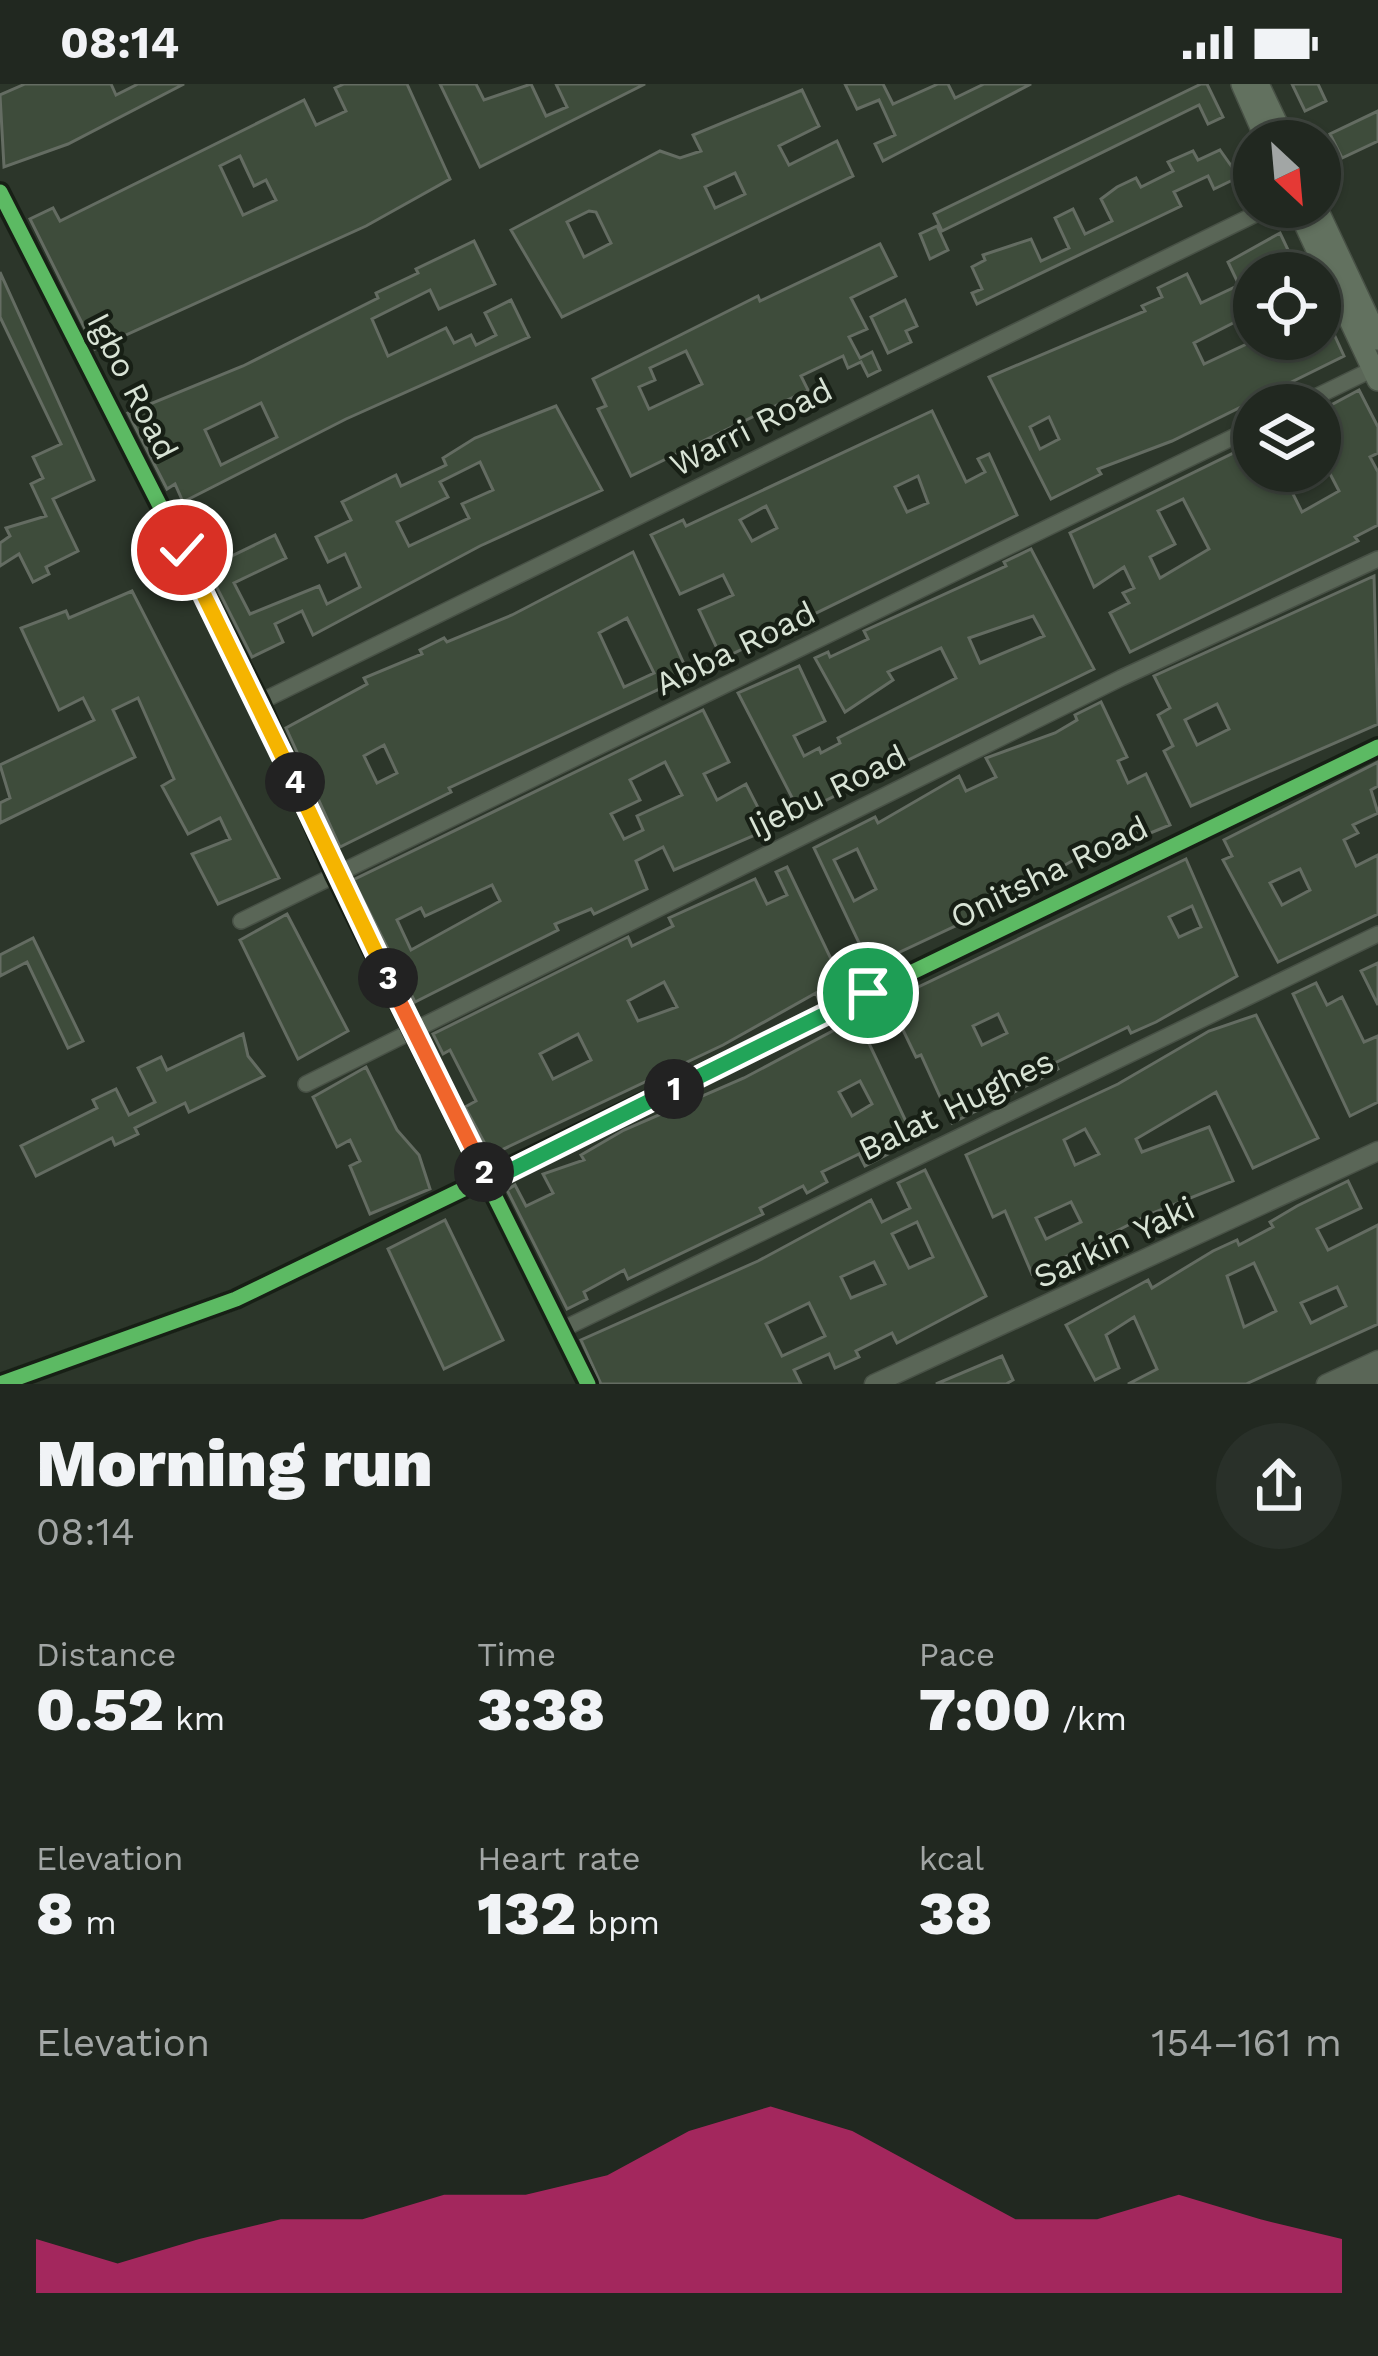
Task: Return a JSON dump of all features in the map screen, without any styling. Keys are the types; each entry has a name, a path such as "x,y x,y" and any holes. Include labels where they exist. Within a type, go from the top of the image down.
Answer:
{"main road":[{"path":"1242,84 1258,120"},
{"path":"1258,84 1275,120"},
{"path":"1307,228 1376,375"},
{"path":"1326,228 1378,338"}],"street":[{"name":"Igbo Road","path":"0,192 260,701 335,875 588,1384"},
{"name":"Warri Road","path":"260,701 1233,225"},
{"path":"1341,389 1376,375"},
{"name":"Abba Road","path":"241,921 1233,437"},
{"name":"Ijebu Road","path":"306,1084 1121,678 1378,559"},
{"name":"Onitsha Road","path":"0,1384 220,1306 489,1181 1378,746"},
{"name":"Balat Hughes","path":"562,1330 1378,934"},
{"name":"Sarkin Yaki","path":"874,1384 1378,1151"},
{"path":"1326,1384 1378,1360"},
{"path":"1357,1384 1378,1374"}],"building":[{"path":"25,84 111,84 116,95 138,84 184,84 68,144 4,167 0,95"},
{"path":"407,84 450,179 366,226 95,349 30,219 53,208 60,221 304,100 316,125 346,111 335,88","holes":["240,156 254,186 266,180 276,200 243,215 220,166"]},
{"path":"440,84 476,84 484,100 531,84 546,116 567,107 556,84 645,84 480,167"},
{"path":"845,84 883,84 893,104 938,84 948,84 955,98 984,84 1031,84 883,161 875,144 895,135 879,100 857,109"},
{"path":"1207,84 1223,117 1208,124 1199,105 942,231 934,214"},
{"path":"1292,84 1318,84 1326,101 1305,111"},
{"path":"802,90 819,126 779,146 789,165 837,141 853,176 562,317 511,230 660,151 680,158 701,151 693,135","holes":["735,173 745,194 715,208 705,187","596,212 611,243 584,257 567,222"]},
{"path":"1378,111 1378,141 1342,158 1341,129"},
{"path":"1220,150 1233,168 1233,180 1214,189 1208,176 1174,192 1181,206 977,304 972,293 982,289 972,267 985,260 983,255 1031,239 1041,261 1069,248 1055,218 1073,209 1085,234 1112,221 1101,199 1117,187 1136,178 1141,187 1173,171 1168,162 1193,151 1198,160"},
{"path":"937,226 948,250 930,259 920,234"},
{"path":"1280,233 1289,252 1246,252"},
{"path":"474,241 495,284 439,309 430,290 372,319 388,356 446,328 454,343 471,335 476,345 496,335 485,313 511,300 529,337 346,419 183,502 175,484 167,489 128,413 243,366 378,298 376,293 418,273 416,269","holes":["261,403 277,437 221,465 205,430"]},
{"path":"880,244 896,276 851,298 867,329 849,337 860,358 872,352 880,370 868,376 861,362 848,368 843,356 801,376 808,390 631,476 598,409 606,406 593,379 758,296 760,301","holes":["686,351 702,384 649,409 639,387 655,380 650,368"]},
{"path":"0,272 94,480 53,499 78,551 46,567 49,574 33,582 19,554 0,566 0,543 10,536 6,528 46,516 31,484 43,478 33,457 61,444 0,317"},
{"path":"1187,274 1201,303 1233,288 1233,323 1194,343 1204,364 1233,350 1233,360 1336,360 1287,384 1233,384 1233,411 1098,469 1101,474 1051,499 989,377 1145,311 1142,306 1162,297 1158,288","holes":["1049,417 1059,439 1040,449 1030,427"]},
{"path":"905,300 917,326 906,331 911,342 888,353 871,317"},
{"path":"1359,390 1378,427 1378,453 1370,457 1378,472 1378,525 1355,537 1358,541 1130,652 1110,613 1129,603 1123,593 1134,588 1124,567 1094,587 1070,533 1233,453 1233,492 1292,492 1302,512 1341,492 1341,400","holes":["1183,499 1209,549 1160,578 1150,557 1175,544 1158,511"]},
{"path":"556,406 602,490 480,546 313,635 302,611 275,624 283,642 252,657 207,568 275,535 286,558 234,583 250,614 319,586 327,604 360,587 345,554 328,562 316,537 351,520 342,502 396,475 401,486 446,465 443,458 475,438","holes":["480,462 493,490 462,504 469,518 409,546 397,522 448,497 440,482"]},
{"path":"932,411 966,482 985,472 978,459 989,454 1017,515 722,659 699,610 733,595 723,575 680,594 651,535 683,520 686,526","holes":["918,476 928,503 907,512 895,487","766,506 777,528 752,541 740,520"]},
{"path":"1031,549 1094,669 800,813 738,693 799,666 825,721 794,736 804,756 819,748 821,753 840,743 838,738 956,678 941,648 888,672 893,680 845,712 815,658 828,652 830,657 868,639 864,631 1006,566 1004,562","holes":["1033,616 1044,636 980,663 969,638"]},
{"path":"633,552 689,675 449,788 451,792 340,847 286,728 367,684 364,678 422,654 420,650 444,638 447,642 512,615","holes":["627,618 654,673 624,687 599,633","384,745 397,773 377,783 364,756"]},
{"path":"1374,576 1378,724 1191,806 1164,751 1173,746 1158,715 1170,708 1154,676","holes":["1217,704 1229,729 1197,745 1185,720"]},
{"path":"132,591 279,878 218,904 192,854 230,839 220,818 188,834 162,786 174,779 138,698 113,710 135,757 0,823 0,803 10,798 0,765 94,720 83,698 59,710 21,628 66,611 69,618"},
{"path":"1101,702 1127,757 1118,761 1128,783 1146,774 1170,825 1104,852 1100,845 1044,877 1047,883 870,966 814,848 875,817 878,823 959,776 966,791 996,777 986,758 1055,733 1077,720 1075,715","holes":["857,849 876,889 854,901 834,860"]},
{"path":"703,710 729,762 704,774 717,800 746,784 769,829 674,870 663,847 636,861 647,889 594,914 591,909 555,924 558,930 415,1002 353,880","holes":["665,762 682,795 637,816 643,830 624,839 611,814 640,800 630,780","492,885 500,901 411,950 397,920 421,908 425,916"]},
{"path":"1378,762 1378,786 1371,790 1378,813 1353,825 1358,833 1344,840 1356,866 1378,855 1378,914 1278,962 1223,860 1232,856 1224,840","holes":["1300,869 1310,890 1282,905 1270,883"]},
{"path":"1186,859 1237,976 1156,1022 1131,1033 1128,1027 1055,1063 1058,1069 952,1123 921,1055 916,1057 889,1001","holes":["1192,906 1201,927 1179,937 1169,917","998,1014 1007,1033 982,1045 973,1026"]},
{"path":"787,867 844,986 818,998 816,993 723,1045 491,1155 465,1107 476,1101 450,1050 443,1054 433,1034 628,937 632,946 673,926 669,918 755,879 767,904 787,895 776,872","holes":["664,982 677,1007 638,1021 628,1001","578,1034 591,1060 553,1079 540,1054"]},
{"path":"287,914 348,1031 298,1059 240,940"},
{"path":"33,938 83,1041 68,1048 27,962 0,976 0,955"},
{"path":"1378,963 1378,1005 1361,971"},
{"path":"1316,983 1327,1005 1342,997 1364,1042 1378,1036 1378,1102 1350,1116 1293,994"},
{"path":"1256,1015 1318,1138 1253,1168 1216,1092 1136,1139 1142,1152 1209,1127 1233,1181 1150,1214 1032,1274 1005,1211 993,1217 966,1155 1118,1084 1209,1031","holes":["1085,1129 1099,1154 1075,1165 1064,1140","1071,1202 1081,1222 1046,1239 1036,1218"]},
{"path":"857,1018 911,1132 884,1145 888,1154 865,1166 859,1154 822,1172 827,1182 807,1193 803,1186 760,1208 763,1214 628,1279 624,1270 584,1292 587,1299 567,1309 507,1190 515,1185 526,1206 553,1193 543,1174 584,1160 581,1155 624,1130 744,1078","holes":["860,1081 872,1104 852,1116 839,1092"]},
{"path":"243,1034 248,1056 264,1076 189,1112 185,1103 135,1128 138,1134 115,1145 112,1138 36,1176 21,1146 97,1108 93,1100 116,1089 129,1115 155,1102 138,1068 161,1057 167,1070"},
{"path":"366,1067 397,1130 419,1155 430,1189 370,1214 350,1166 360,1161 350,1140 337,1147 313,1097"},
{"path":"925,1170 986,1296 897,1343 892,1333 835,1368 829,1354 794,1370 801,1384 601,1384 581,1340 758,1261 871,1200 882,1222 910,1208 898,1183","holes":["917,1222 933,1257 909,1268 892,1234","874,1262 885,1284 851,1298 841,1277","809,1303 825,1336 782,1356 766,1324"]},
{"path":"1348,1181 1361,1208 1317,1229 1328,1250 1378,1225 1378,1324 1246,1384 1128,1384 1157,1369 1134,1317 1106,1335 1119,1368 1095,1380 1066,1325 1148,1280 1152,1288 1213,1251 1237,1240 1239,1245 1273,1227 1270,1222","holes":["1254,1263 1276,1311 1244,1327 1227,1276","1337,1287 1346,1306 1311,1323 1301,1303"]},
{"path":"445,1220 503,1340 444,1369 388,1249"},
{"path":"1002,1356 1013,1380 1006,1384 936,1384"}],"cycle path":[{"path":"0,192 260,702 335,875 588,1384"},
{"path":"0,1384 236,1299 1378,747"}],"route":[{"path":"182,550 260,701 335,875 489,1181 868,993"}]}
